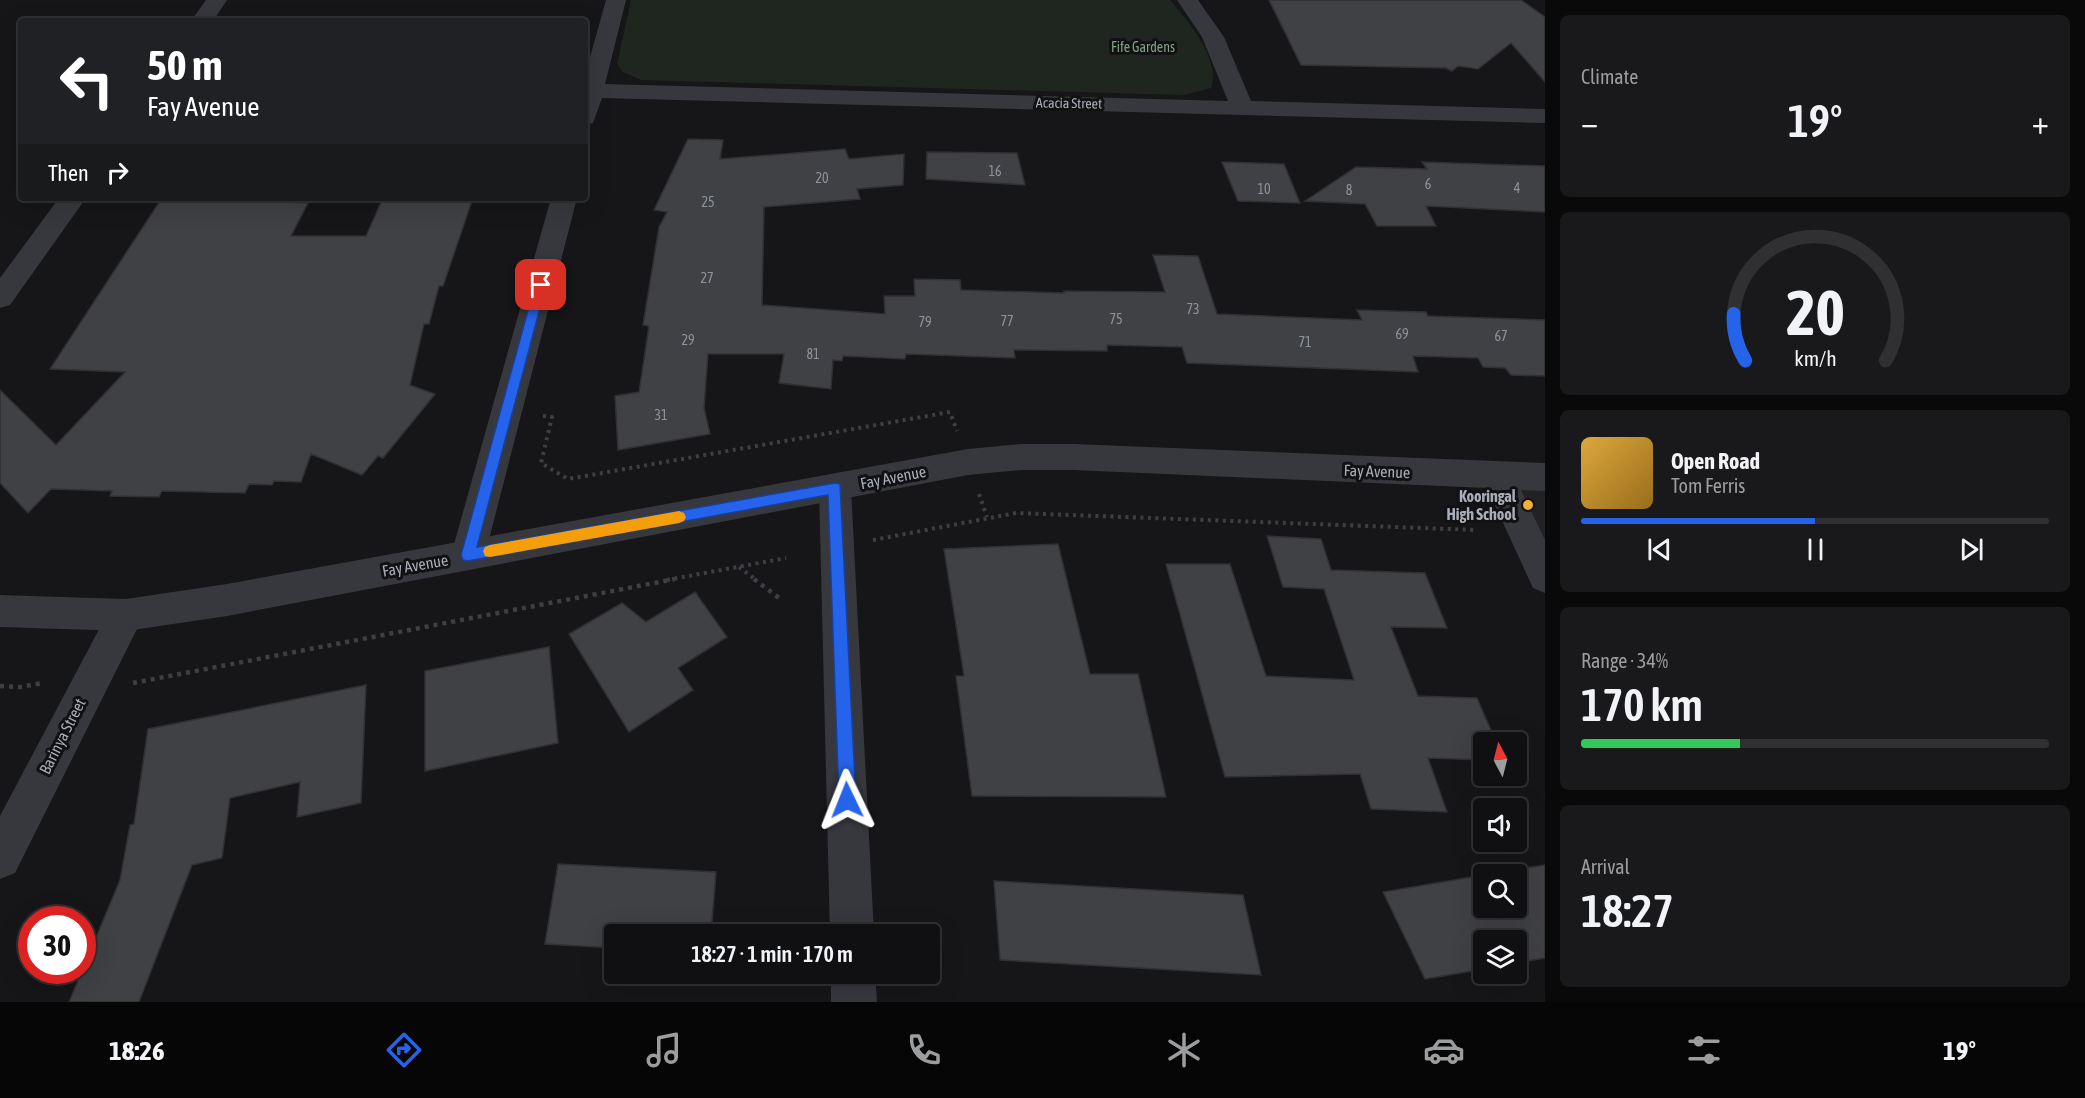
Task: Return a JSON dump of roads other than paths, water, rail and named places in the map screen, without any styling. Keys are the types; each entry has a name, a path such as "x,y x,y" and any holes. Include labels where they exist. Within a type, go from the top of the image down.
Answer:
{"street":[{"path":"204,18 218,0"},
{"path":"588,106 616,0"},
{"path":"1187,0 1201,14 1214,36 1242,107"},
{"name":"Acacia Street","path":"592,91 1545,116"},
{"path":"0,298 71,201"},
{"path":"468,555 563,201"},
{"name":"Fay Avenue","path":"0,611 126,615 227,600 968,462 1018,456 1545,477"},
{"path":"1498,476 1545,577"},
{"path":"835,488 852,924"},
{"name":"Barinya Street","path":"0,858 126,615"},
{"path":"854,984 854,1002"}],"place":[{"name":"Kooringal High School","path":"1528,505"}],"park label":[{"name":"Fife Gardens","path":"1143,47"}]}
